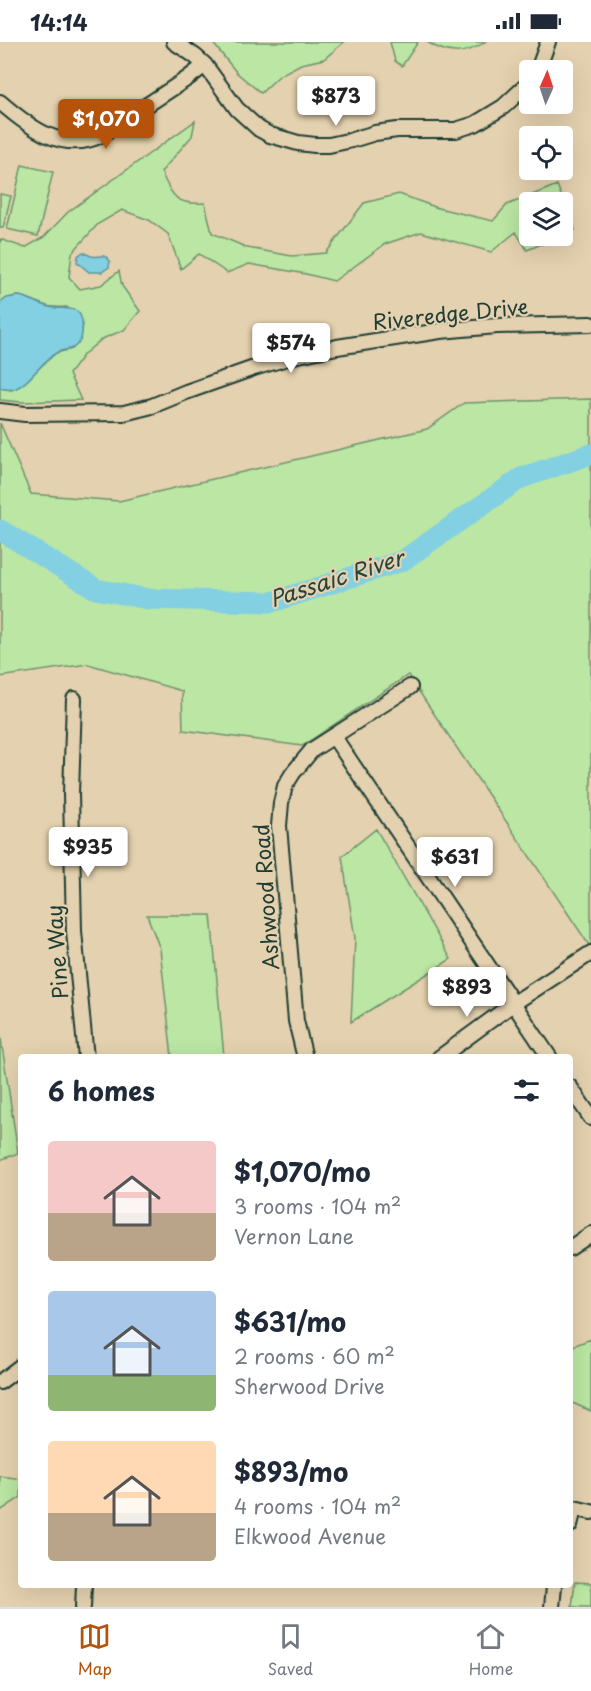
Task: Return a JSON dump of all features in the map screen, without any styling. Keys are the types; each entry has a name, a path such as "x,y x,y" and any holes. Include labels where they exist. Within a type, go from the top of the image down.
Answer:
{"street":[{"path":"174,42 205,65 237,109 256,126 270,135 298,143 329,145 375,133 397,130 459,129 475,124 503,108 519,93"},
{"path":"542,60 548,42"},
{"path":"0,102 30,125 50,136 79,142 103,134 205,65"},
{"name":"Riveredge Drive","path":"0,411 25,414 124,413 152,406 254,368 294,356 337,347 440,331 497,326 591,324"},
{"name":"Ashwood Road","path":"304,1054 296,1021 279,826 285,786 312,750 410,687"},
{"name":"Pine Way","path":"75,699 71,794 74,931 86,1054"},
{"path":"334,737 547,1054"},
{"path":"444,1054 514,1003 591,952"},
{"path":"573,1091 591,1118"},
{"path":"573,1246 591,1234"},
{"path":"0,1382 18,1368"},
{"path":"573,1508 591,1512"},
{"path":"83,1607 84,1588"},
{"path":"552,1607 554,1588"}],"green space":[{"path":"212,42 344,42 324,59 301,64 280,75 261,93 237,73"},
{"path":"390,42 418,42 402,66 395,61"},
{"path":"427,42 485,42 470,50 456,52"},
{"path":"195,121 192,136 161,172 176,198 187,203 205,203 212,233 248,248 292,256 326,253 364,203 399,194 438,208 493,221 507,205 519,200 519,237 516,232 491,252 421,232 385,244 334,281 249,264 227,273 199,254 181,269 168,234 149,220 122,210 98,224 72,253 69,277 80,289 101,285 119,271 122,286 140,311 124,330 102,339 84,354 69,374 81,400 22,402 0,400 0,388 12,390 19,386 56,353 72,349 81,339 83,324 67,307 49,307 18,296 0,303 0,239 25,248 44,237 68,212"},
{"path":"22,165 53,172 38,236 7,229"},
{"path":"557,185 560,192 540,192"},
{"path":"0,194 11,196 3,228 0,228"},
{"path":"525,246 537,246 527,250"},
{"path":"591,399 591,948 408,675 302,746 183,730 182,691 88,664 0,677 0,423 31,494 119,501 427,429 464,403"},
{"path":"376,829 451,959 351,1022 355,938 342,856"},
{"path":"147,915 211,915 224,1054 172,1054 160,949"},
{"path":"0,1032 18,1153 0,1160"},
{"path":"591,1339 591,1411 573,1403 573,1346"},
{"path":"0,1476 18,1479 18,1499 0,1511"},
{"path":"575,1582 591,1583 591,1607 572,1607"}],"water":[{"path":"83,252 91,256 106,257 110,261 109,267 102,272 89,272 77,262 78,256"},
{"path":"19,296 49,307 78,312 81,316 82,335 75,346 51,357 20,386 5,389 0,388 0,303 7,298"}],"waterway":[{"name":"Passaic River","path":"0,530 96,589 148,599 272,602 402,561 521,478 591,454"}]}
